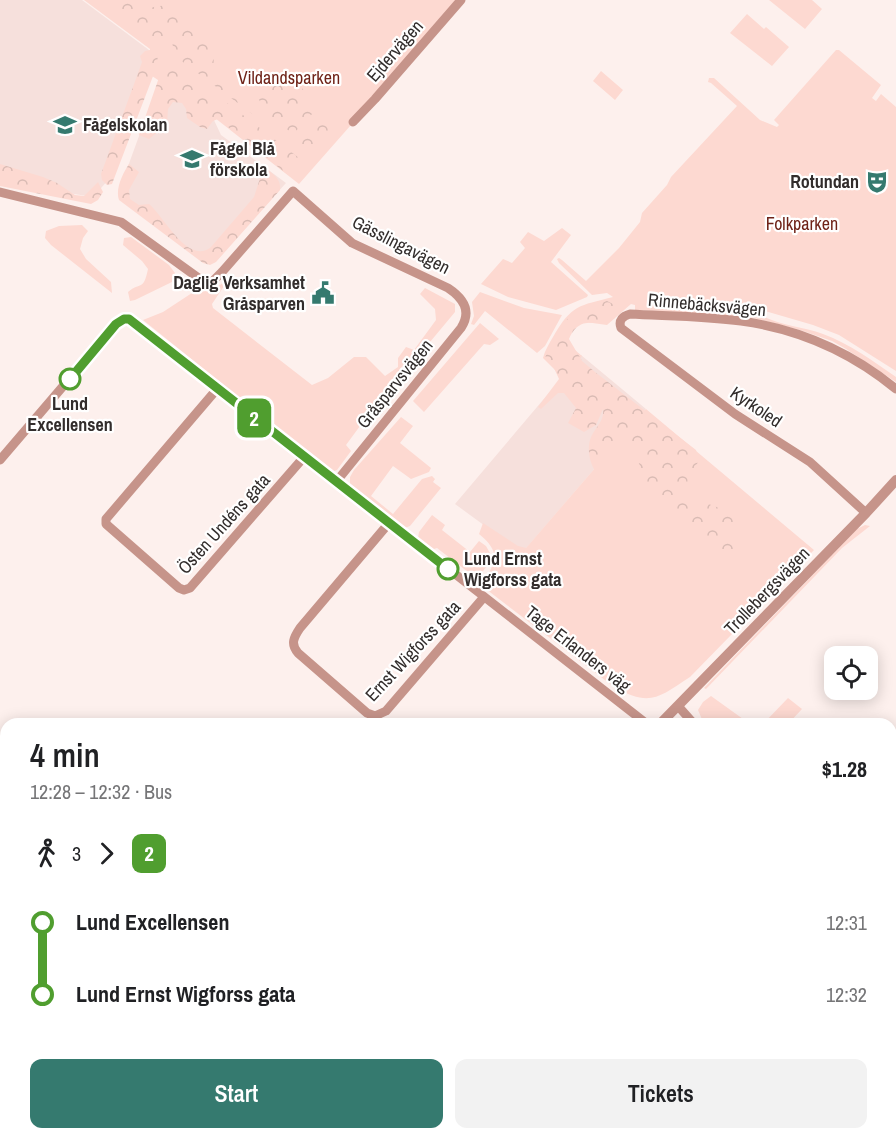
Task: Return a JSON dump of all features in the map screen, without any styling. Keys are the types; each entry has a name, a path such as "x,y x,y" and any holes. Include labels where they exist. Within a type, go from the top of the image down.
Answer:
{"street":[{"name":"Ejdervägen","path":"353,122 461,0"},
{"name":"Gässlingavägen","path":"0,192 121,222 204,282 213,281 222,272 293,191 352,243 448,288 463,302"},
{"name":"Gråsparvsvägen","path":"336,482 461,328 467,318 463,302"},
{"name":"Rinnebäcksvägen","path":"625,330 620,324 623,317 630,314 738,320 754,323 806,337 843,352 896,389"},
{"name":"Tage Erlanders väg","path":"0,460 112,328 124,319 129,319 639,718"},
{"name":"Kyrkoled","path":"625,330 735,414 810,462 866,513"},
{"name":"Östen Undéns gata","path":"217,389 106,519 106,524 179,588 184,590 190,588 304,458"},
{"name":"Trollebergsvägen","path":"669,718 896,480"},
{"name":"Ernst Wigforss gata","path":"389,524 300,628 293,640 298,653 367,713 375,716 386,711 484,597"},
{"path":"678,706 689,718"}],"shaded area":[{"name":"Fågelskolan","path":"0,0 82,0 149,50 110,178 93,197 0,182"},
{"name":"Fågel Blå förskola","path":"159,81 213,118 221,135 286,183 217,259 204,262 119,191"},
{"path":"581,355 646,409 522,553 455,504"}],"green space":[{"name":"Vildandsparken","path":"84,0 461,0 299,184 215,118 149,74 150,49"},
{"path":"114,0 141,0 148,8 172,4 181,12 180,20 163,43 159,44 114,8"},
{"path":"769,0 812,0 822,9 805,29"},
{"path":"747,14 789,47 772,66 730,33"},
{"path":"192,20 206,29 211,36 214,54 211,77 288,136 294,138 319,118 329,122 334,129 311,155 307,155 175,56 172,42 187,22"},
{"path":"154,49 158,63 112,184 107,185 102,180 101,174 142,62 140,56 145,51"},
{"name":"Folkparken","path":"836,50 839,50 881,85 872,98 876,101 881,94 896,107 896,371 839,335 765,311 753,310 769,319 823,334 843,343 896,377 896,382 832,341 800,330 750,317 635,310 635,305 631,304 607,325 578,321 563,340 582,356 563,378 543,358 547,347 571,312 592,302 613,297 607,293 592,295 557,259 562,260 586,281 619,248 640,222 642,213 667,185 671,177 737,106 708,82 709,78 714,78 760,120 777,127 779,125 774,120"},
{"path":"167,61 171,61 184,70 303,161 304,165 293,177 287,174 218,119 213,121 207,129 200,127 187,118 186,109 182,103 173,102 168,109 167,124 149,139 139,135 163,66"},
{"path":"601,71 623,90 615,100 593,81"},
{"path":"287,72 299,82 314,112 295,132 287,130 270,117 263,108 257,89 260,81 268,74"},
{"path":"0,164 43,177 75,195 84,196 98,182 103,192 98,200 91,204 0,186"},
{"path":"129,164 139,172 129,190 130,199 139,205 149,204 177,237 194,250 202,251 211,247 254,197 262,172 267,169 275,176 280,183 280,190 216,262 210,265 203,263 119,200 119,186"},
{"path":"82,225 88,231 80,249 86,259 111,282 112,293 45,238 46,231 59,226"},
{"path":"562,228 571,235 551,262 588,295 587,297 556,310 508,297 481,284 503,259 512,263 525,248 520,242 528,232 544,241"},
{"path":"131,237 169,265 175,273 174,281 130,301 128,292 143,283 148,269 123,245 124,238"},
{"path":"224,282 226,283 212,304 213,308 312,385 328,378 354,357 366,357 385,376 398,367 398,358 406,347 414,350 436,320 435,309 420,294 425,288 455,304 455,312 360,426 346,445 351,451 337,470 332,472 143,320 163,312 195,291 212,291"},
{"path":"480,292 524,308 562,315 545,346 537,353 485,311 474,325 471,324 474,316 472,302"},
{"path":"607,301 617,306 615,318 601,323 579,326 569,339 582,361 696,450 699,461 688,476 687,490 695,499 722,509 736,519 735,543 739,549 738,555 729,557 714,546 672,506 647,499 643,474 630,440 624,439 596,472 589,453 589,444 601,422 603,409 596,425 584,432 568,423 576,408 564,393 558,393 541,409 538,407 559,379 553,366 545,358 555,335 567,319 575,313"},
{"path":"480,323 499,339 490,345 484,344 424,412 413,401"},
{"path":"646,409 814,550 690,677 661,695 645,698 614,687 482,586 491,569 494,552 479,534 483,523 518,546 526,548"},
{"path":"401,417 413,426 400,443 431,468 429,472 411,479 393,466 371,496 393,514 422,479 432,476 435,479 433,482 441,488 410,526 405,528 350,484 350,477 354,470"},
{"path":"432,515 445,525 442,530 470,552 479,541 486,546 491,555 490,562 477,579 437,548 434,549 418,538 419,532"},
{"path":"865,525 870,526 842,548 706,689 704,688 857,529"},
{"path":"711,696 742,718 701,718 698,710"},
{"path":"788,698 802,709 794,718 769,718"}],"bus line":[{"name":"2","path":"70,379 116,324 129,319 448,569"}],"place":[{"name":"Fågelskolan","path":"65,125"},
{"name":"Fågel Blå förskola","path":"192,159"},
{"name":"Rotundan","path":"877,182"},
{"name":"Daglig Verksamhet Gråsparven","path":"323,293"},
{"name":"Lund Excellensen","path":"70,379"},
{"name":"Lund Ernst Wigforss gata","path":"448,569"}]}
